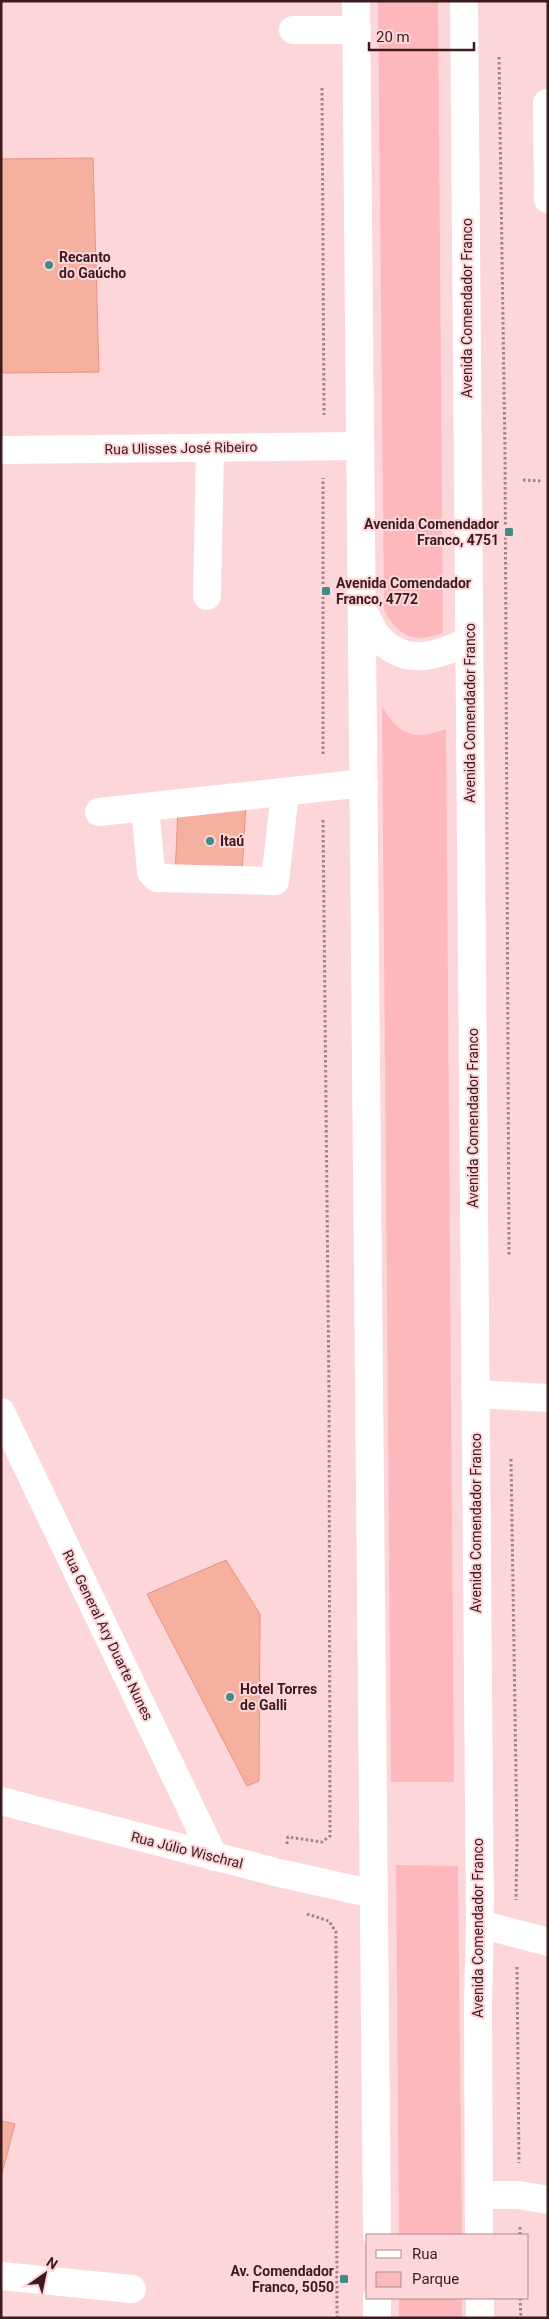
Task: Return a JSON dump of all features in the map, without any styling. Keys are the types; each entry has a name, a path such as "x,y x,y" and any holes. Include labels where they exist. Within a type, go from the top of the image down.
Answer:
{"main road":[{"path":"356,1 377,2234"},
{"name":"Avenida Comendador Franco","path":"464,1 480,1924 478,2002 479,2234"},
{"path":"293,30 356,30"},
{"path":"547,104 548,200"},
{"name":"Rua Ulisses José Ribeiro","path":"1,450 360,446"},
{"path":"207,596 210,448"},
{"path":"362,609 377,636 397,651 420,658 443,653 469,641"},
{"path":"98,812 364,783"},
{"path":"145,807 151,872 157,878 276,881 285,792"},
{"path":"475,1394 548,1398"},
{"name":"Rua General Ary Duarte Nunes","path":"1,1412 214,1857"},
{"name":"Rua Júlio Wischral","path":"1,1801 214,1857 374,1894"},
{"path":"480,1924 548,1942"},
{"path":"479,2194 519,2195 548,2200"},
{"path":"1,2276 132,2289"},
{"path":"377,2299 377,2318"},
{"path":"480,2299 480,2318"}],"path":[{"path":"499,50 505,452 509,1258"},
{"path":"322,79 324,417"},
{"path":"523,480 543,481"},
{"path":"288,1837 322,1842 330,1836 329,1383 323,787 323,492"},
{"path":"511,1449 517,1840 516,1896"},
{"path":"304,1914 329,1922 336,1932 337,2318"},
{"path":"517,1967 520,2234"},
{"path":"520,2299 521,2318"}],"green space":[{"path":"378,1 438,1 443,633 424,638 408,636 402,632 395,627 384,610"},
{"path":"382,706 395,724 408,733 424,735 446,729 454,1782 391,1782"},
{"path":"396,1865 458,1866 462,2234 399,2234"},
{"path":"399,2299 462,2299 462,2318 399,2318"}],"building":[{"name":"Recanto do Gaúcho","path":"93,158 99,372 1,373 1,159"},
{"name":"Itaú","path":"246,804 242,874 175,876 178,809"},
{"name":"Hotel Torres de Galli","path":"226,1560 260,1614 259,1781 247,1786 147,1594"},
{"path":"1,2121 15,2124 1,2177"}],"place":[{"name":"Recanto do Gaúcho","path":"49,265"},
{"name":"Avenida Comendador Franco, 4751","path":"509,532"},
{"name":"Avenida Comendador Franco, 4772","path":"326,591"},
{"name":"Itaú","path":"210,841"},
{"name":"Hotel Torres de Galli","path":"230,1697"},
{"name":"Av. Comendador Franco, 5050","path":"344,2279"}]}
